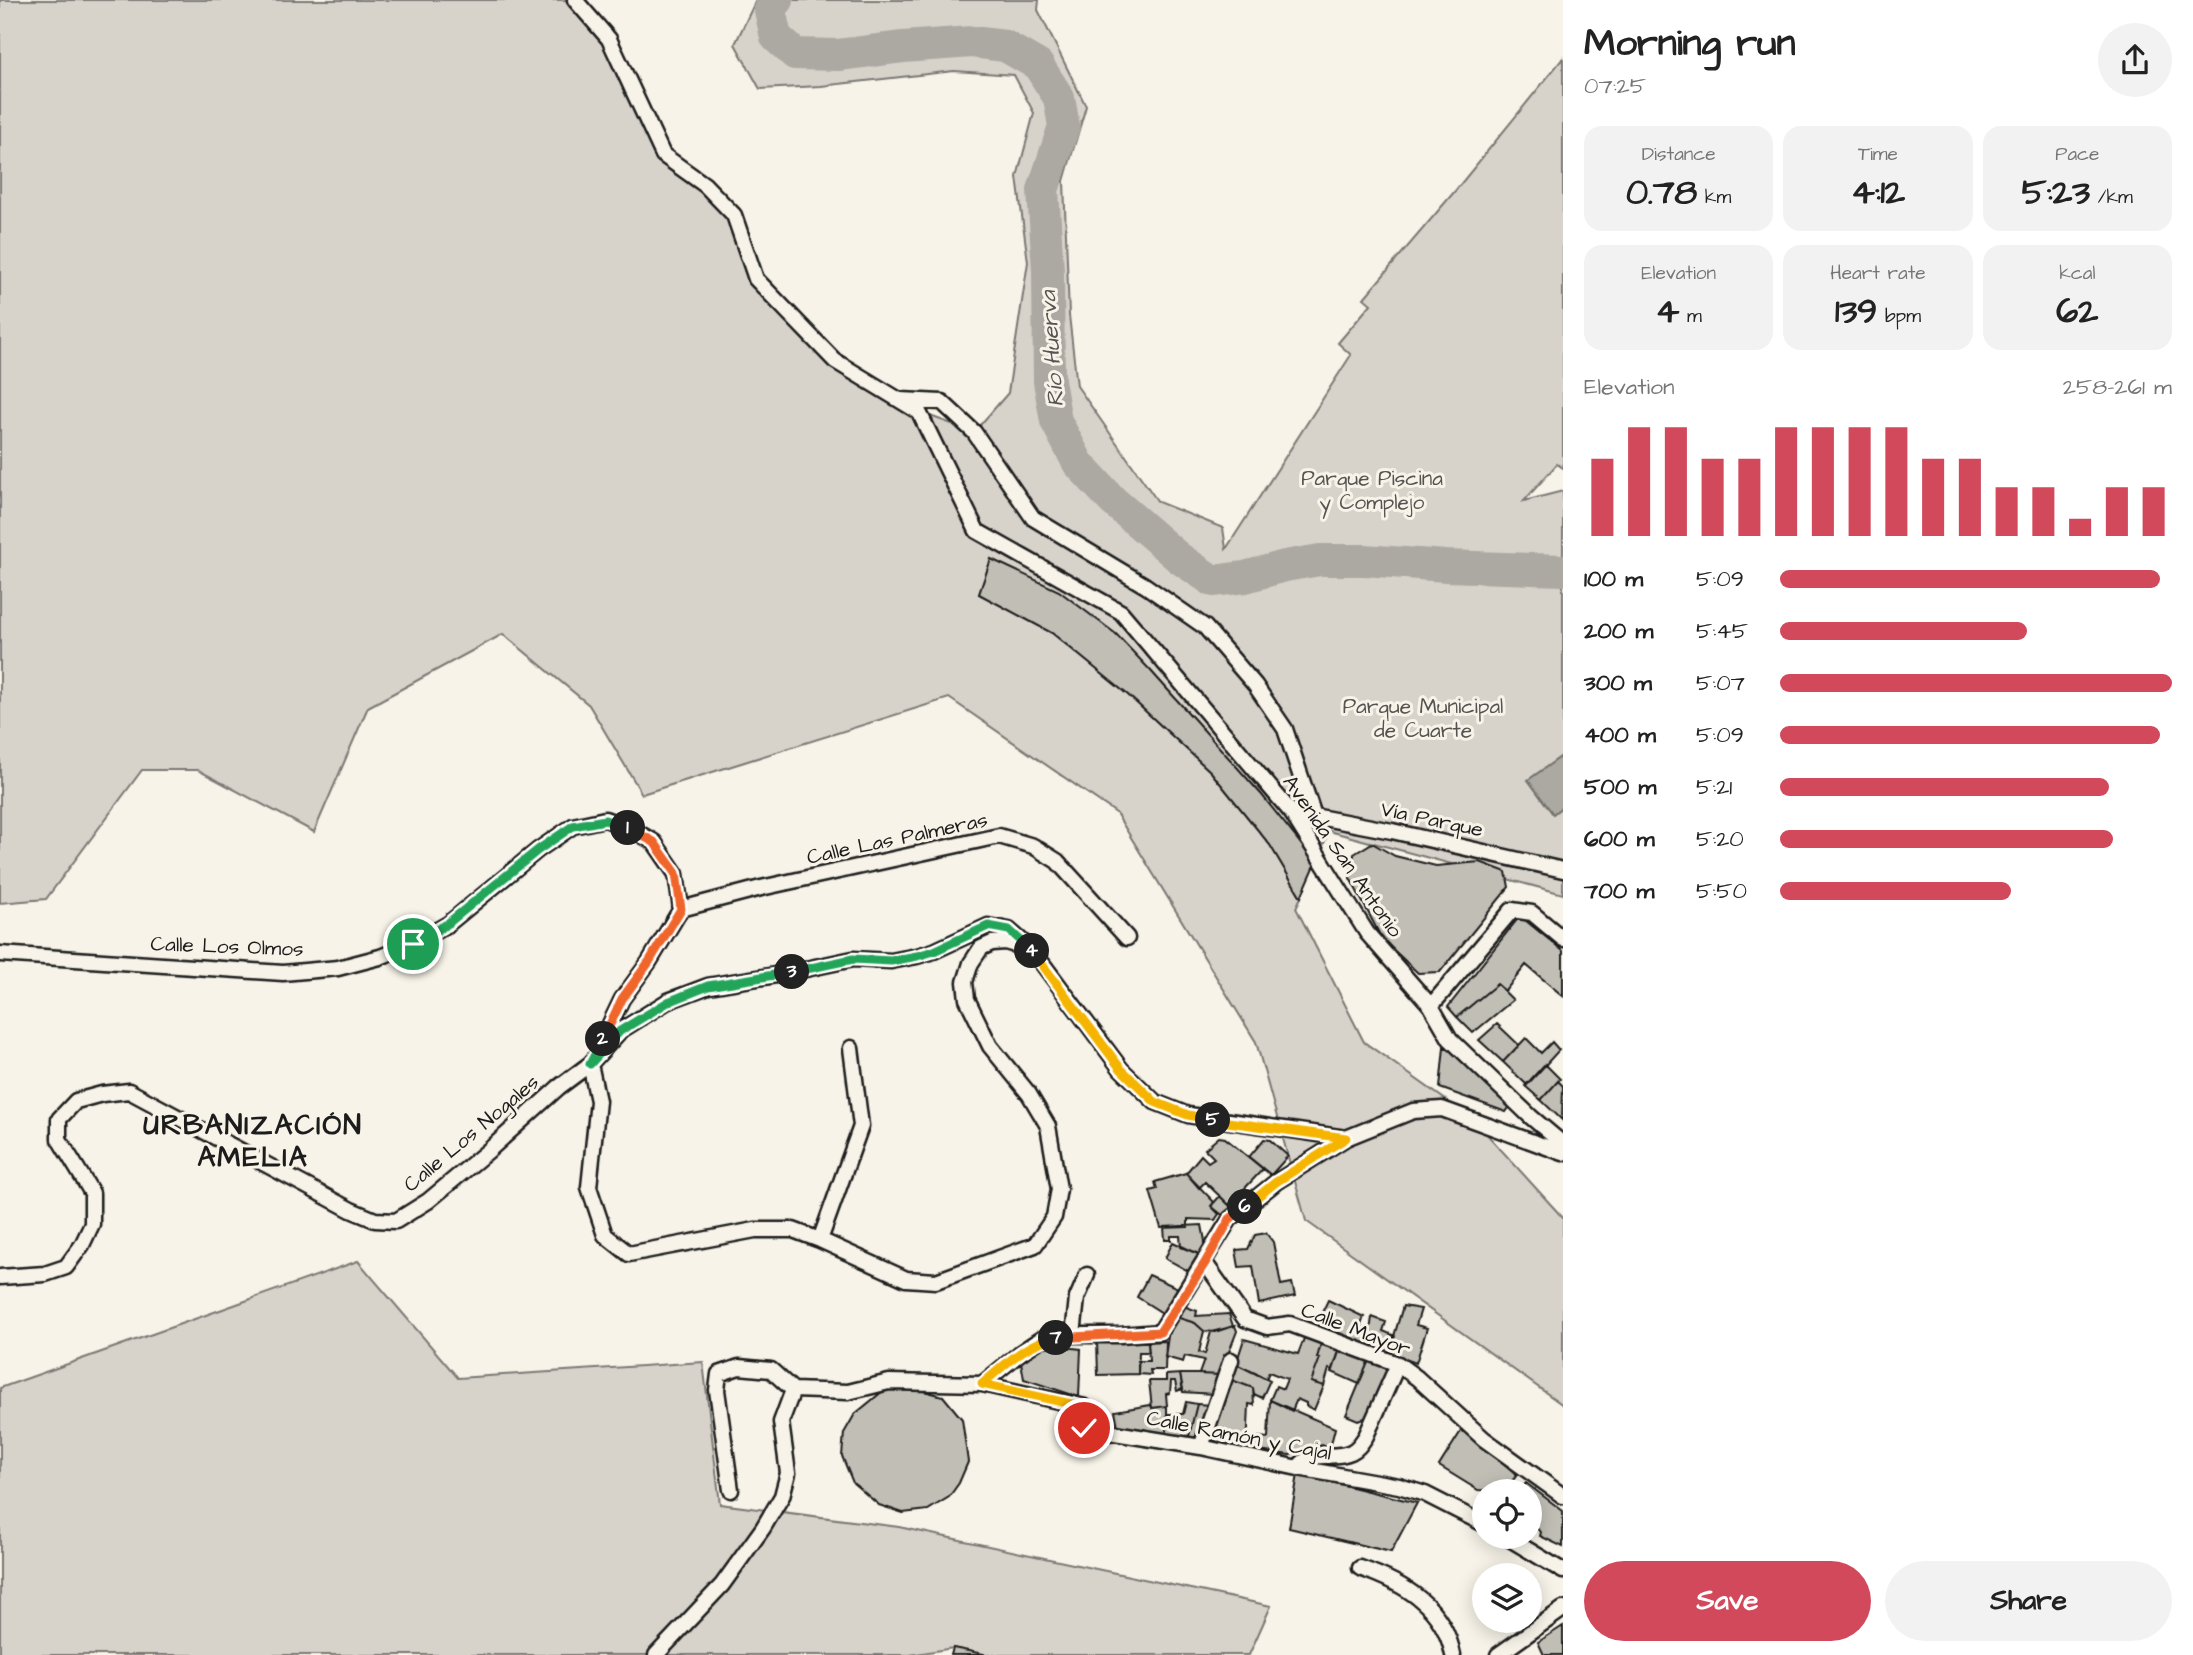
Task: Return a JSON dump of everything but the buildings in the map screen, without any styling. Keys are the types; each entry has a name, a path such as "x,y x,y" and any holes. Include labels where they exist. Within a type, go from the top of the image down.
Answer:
{"street":[{"path":"575,0 609,39 663,155 705,185 734,215 756,279 835,360 900,400 942,402 974,432 1032,517 1146,586 1205,627 1255,685 1284,729 1314,816"},
{"name":"Avenida San Antonio","path":"900,400 919,412 977,531 1121,612 1292,812 1367,933 1431,1006 1450,1039 1563,1144"},
{"name":"Vía Parque","path":"1292,812 1392,831 1563,870"},
{"name":"Calle Los Olmos","path":"0,954 269,972 338,968 380,957 413,944 447,924 538,850 573,826 605,820 630,828 654,842 676,873 681,909"},
{"name":"Calle Las Palmeras","path":"681,909 774,885 999,836 1033,846 1057,861 1127,938"},
{"path":"681,909 649,962 622,999 590,1064 598,1101 589,1187 604,1235 629,1254 755,1230 793,1230 906,1279 936,1281 1035,1245 1054,1217 1059,1189 1048,1126 1029,1094 990,1046 967,999 965,982 971,963 981,948 992,943 1005,942 1032,951"},
{"path":"1431,1006 1512,910 1532,913 1563,939"},
{"path":"590,1064 620,1031 668,1002 708,986 853,959 891,961 917,956 988,926 1009,930 1032,951 1121,1069 1155,1102 1188,1115 1346,1138"},
{"path":"820,1240 861,1126 851,1048"},
{"name":"Calle Los Nogales","path":"0,1277 46,1274 66,1266 82,1245 92,1224 92,1193 59,1139 59,1119 76,1101 129,1091 351,1210 375,1220 396,1221 428,1201 559,1087 590,1064"},
{"path":"982,1384 1041,1339 1073,1335 1160,1332 1230,1219 1276,1182 1346,1138 1413,1111 1442,1109 1563,1153"},
{"name":"Calle Mayor","path":"1205,1263 1245,1319 1266,1327 1290,1324 1398,1364 1484,1439 1563,1496"},
{"path":"1073,1335 1077,1298 1087,1275"},
{"path":"1201,1447 1231,1360"},
{"path":"1298,1468 1302,1462 1316,1455 1350,1452 1359,1446 1398,1364"},
{"path":"656,1655 722,1586 782,1496 788,1473 781,1422 793,1390 771,1370 739,1367 719,1374 717,1390 731,1490"},
{"name":"Calle Ramón y Cajal","path":"793,1390 848,1392 889,1382 982,1384 1085,1407 1084,1428 1201,1447 1399,1486 1434,1498 1472,1518"},
{"path":"1527,1549 1563,1571"},
{"path":"1360,1568 1390,1578 1417,1595 1440,1618 1453,1655"},
{"path":"1498,1655 1563,1609"}],"green space":[{"path":"0,0 586,0 609,39 663,155 734,215 756,280 835,361 919,412 974,432 1008,393 1028,262 1017,177 1034,113 1014,75 954,71 821,86 760,89 735,44 756,0 1039,0 1038,10 1086,106 1064,181 1069,315 1077,386 1158,502 1223,528 1226,549 1351,355 1338,343 1371,304 1364,298 1563,58 1563,468 1557,464 1524,501 1563,491 1563,894 1329,831 1316,863 1261,794 1150,670 991,560 979,594 1052,633 1128,695 1211,772 1270,845 1301,897 1296,908 1364,1042 1474,1120 1563,1218 1563,1405 1306,1221 1256,1042 1116,813 949,698 642,794 589,705 503,634 368,707 314,832 198,770 142,770 46,899 0,903"},
{"path":"358,1261 458,1378 703,1362 720,1504 899,1527 1271,1606 1249,1655 984,1655 953,1648 910,1655 0,1655 0,1388"}],"shaded area":[{"path":"1563,755 1563,806 1553,814 1528,780"}],"waterway":[{"name":"Río Huerva","path":"778,0 770,10 776,37 795,54 838,55 972,42 1005,46 1038,65 1059,98 1064,126 1043,190 1048,271 1049,381 1056,421 1078,463 1113,501 1179,558 1213,581 1245,577 1320,560 1563,570"}],"district":[{"name":"URBANIZACIÓN AMELIA","path":"253,1140"}],"route":[{"path":"413,944 447,924 538,850 573,826 605,820 630,828 654,842 676,873 681,909 649,962 622,999 590,1064 620,1031 668,1002 708,986 853,959 891,961 917,956 988,926 1009,930 1032,951 1121,1069 1155,1102 1188,1115 1346,1138 1276,1182 1230,1219 1160,1332 1073,1335 1041,1339 982,1384 1085,1407 1084,1428"}],"park label":[{"name":"Parque Piscina y Complejo","path":"1372,490"},
{"name":"Parque Municipal de Cuarte","path":"1423,718"}]}
